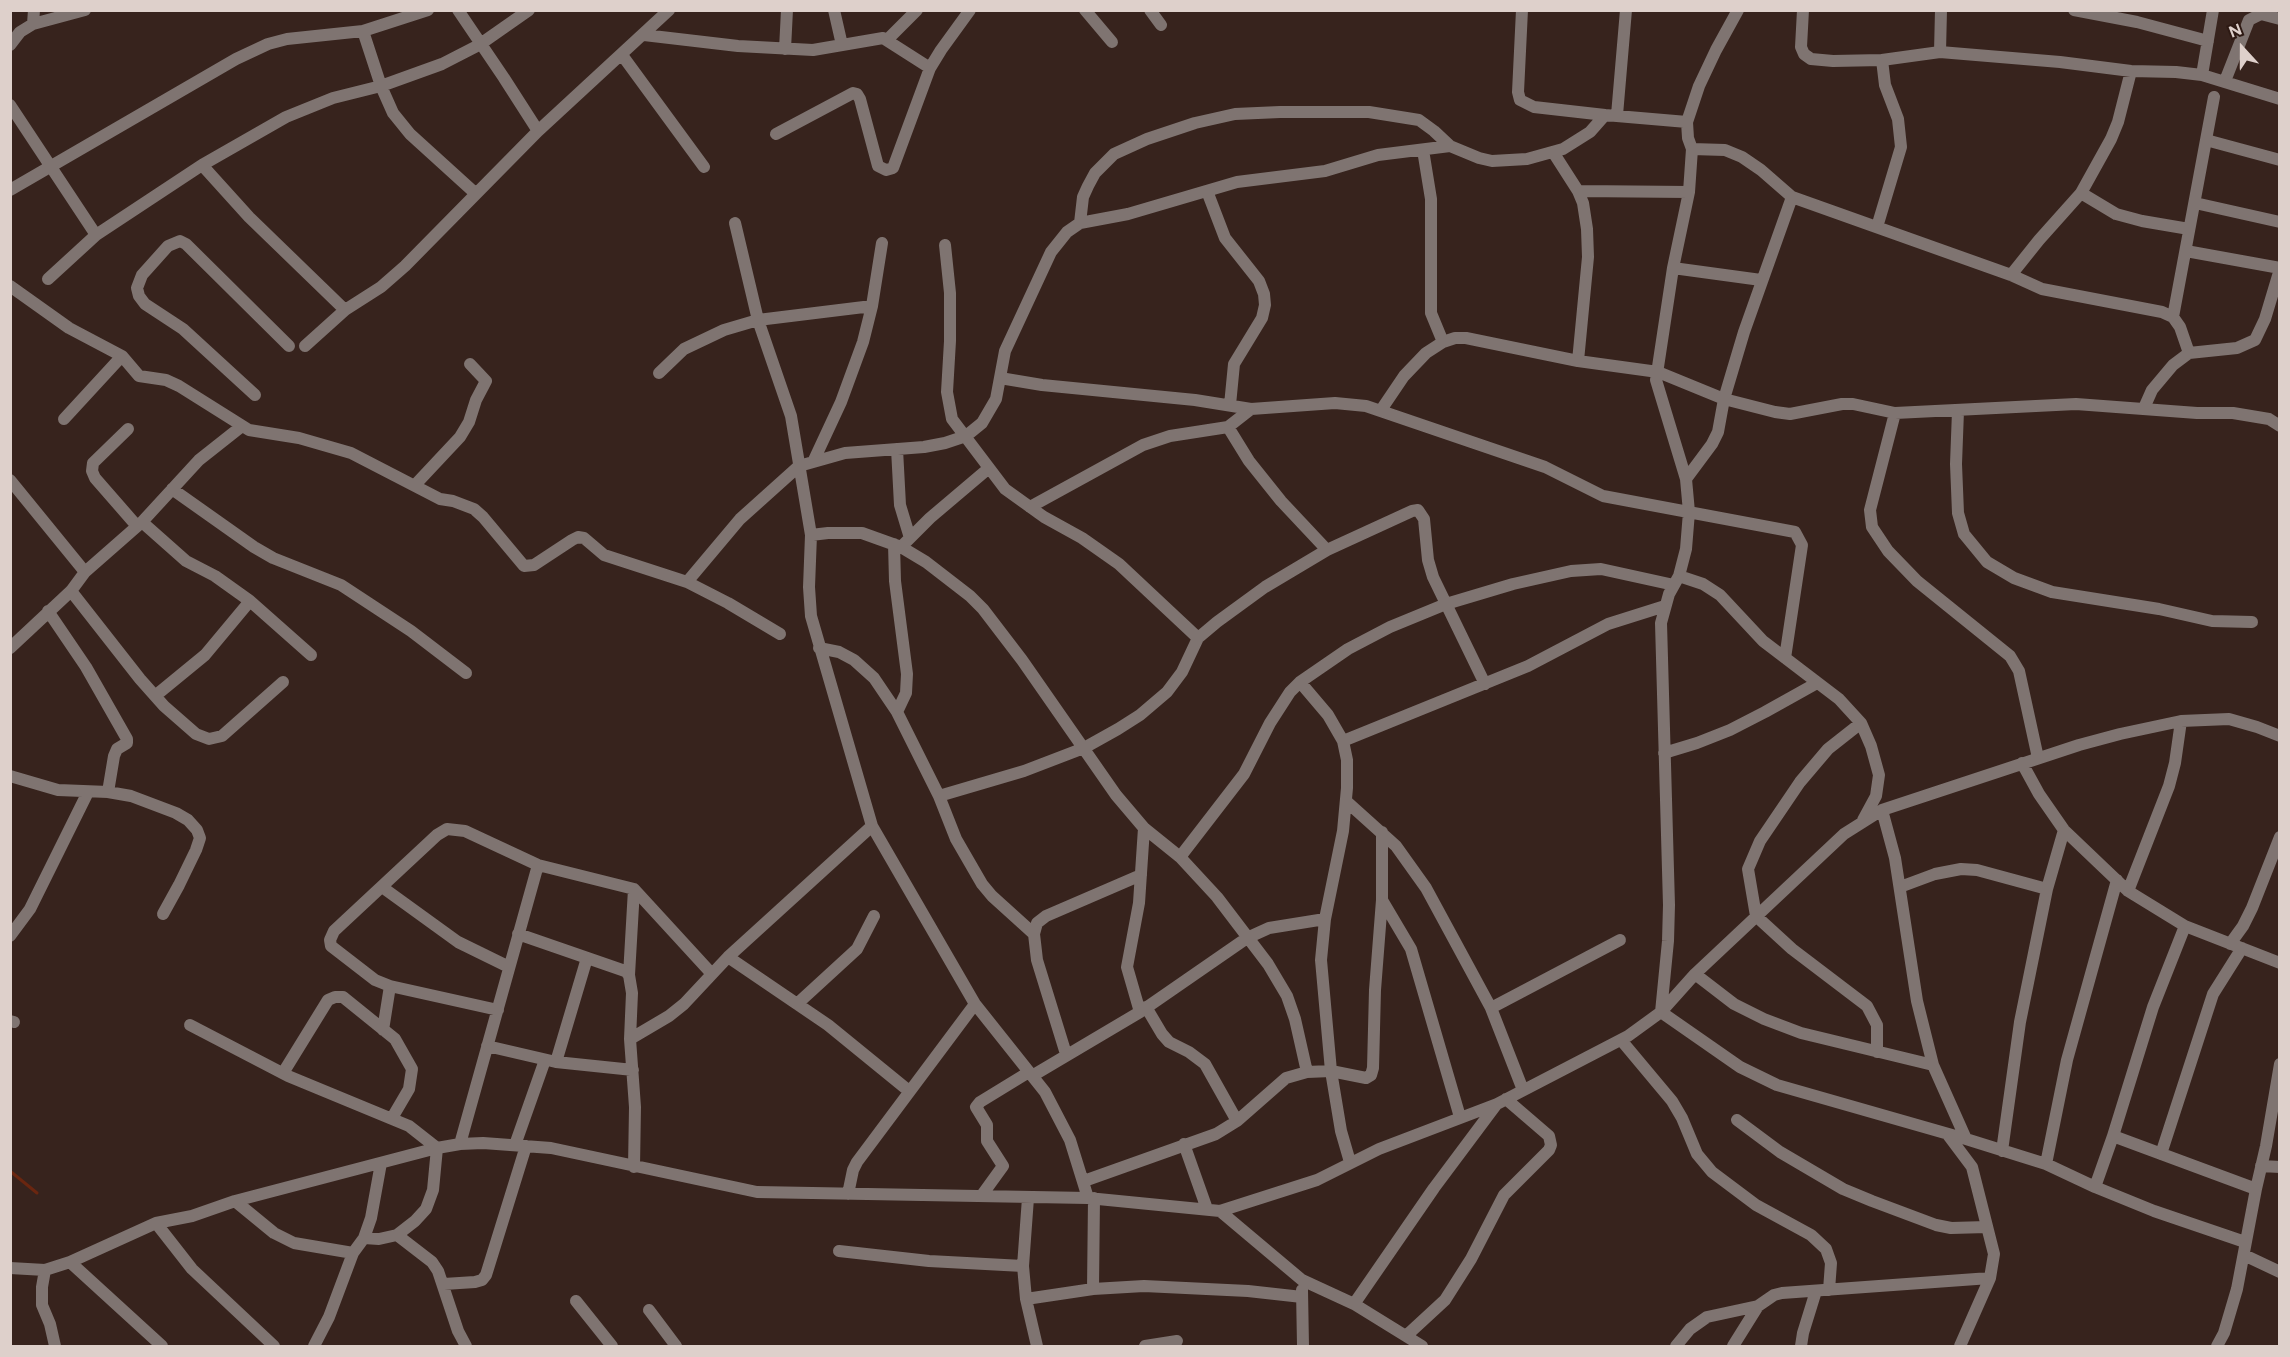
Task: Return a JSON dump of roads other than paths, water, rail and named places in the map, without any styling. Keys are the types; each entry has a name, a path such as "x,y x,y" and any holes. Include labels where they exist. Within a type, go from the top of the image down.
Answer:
{"street":[{"path":"33,10 33,24"},
{"path":"10,45 20,32 33,24 85,10"},
{"path":"10,190 236,59 268,44 287,39 363,31 428,10"},
{"path":"458,10 538,131"},
{"path":"48,279 96,235 202,165 286,117 333,98 381,86 442,64 479,45 529,10"},
{"path":"785,49 787,10"},
{"path":"834,10 842,45"},
{"path":"888,39 917,10"},
{"path":"776,134 853,93 857,94 878,166 886,170 893,168 930,68 970,10"},
{"path":"1085,10 1112,42"},
{"path":"1150,10 1161,25"},
{"path":"1522,10 1518,92 1520,100 1534,107 1687,122"},
{"path":"1080,223 1083,197 1088,186 1095,173 1114,154 1147,139 1195,123 1234,114 1323,111 1376,113 1419,120 1450,146 1479,158 1503,162 1527,159 1563,149 1611,115 1624,50 1626,10"},
{"path":"1661,1012 1669,905 1661,623 1686,549 1689,512 1686,479 1657,385 1673,268 1689,192 1692,150 1688,138 1687,122 1707,68 1738,10"},
{"path":"1803,10 1801,47 1804,54 1811,59 1882,60 1940,52 2060,62 2131,71 2202,75 2280,99"},
{"path":"1940,52 1941,10"},
{"path":"2074,10 2137,22 2208,41"},
{"path":"2202,75 2213,10"},
{"path":"305,346 345,310 381,286 405,266 475,193 580,90 644,35 663,12"},
{"path":"2225,81 2249,20 2261,14 2280,19"},
{"path":"363,31 381,86 393,113 410,134 475,193"},
{"path":"644,35 738,46 813,50 873,39 888,39 930,68"},
{"path":"622,55 704,167"},
{"path":"1877,227 1901,147 1898,119 1885,85 1882,60"},
{"path":"2011,275 2080,193 2111,139 2118,122 2131,71"},
{"path":"2173,317 2214,97"},
{"path":"10,105 96,235"},
{"path":"2206,140 2280,160"},
{"path":"687,582 740,519 799,466 845,453 945,443 966,436 982,423 992,408 1005,351 1051,252 1066,232 1080,223 1128,214 1237,182 1325,171 1378,155 1450,146"},
{"path":"1423,150 1431,199 1431,313 1443,342"},
{"path":"1692,150 1725,150 1742,157 1792,197 2011,275 2042,289 2162,312 2173,317 2180,327 2189,353"},
{"path":"1553,152 1578,191 1583,203 1587,229 1588,257 1578,361"},
{"path":"202,165 249,217 345,310"},
{"path":"1207,191 1225,238 1259,281 1264,294 1265,305 1262,318 1234,364 1230,405"},
{"path":"1578,191 1689,192"},
{"path":"2080,193 2107,209 2127,217 2189,229"},
{"path":"1686,479 1718,432 1724,399 1761,280 1792,197"},
{"path":"2195,203 2280,222"},
{"path":"735,224 758,320 784,392 799,466 811,536 809,601 819,648 872,826 975,1004 1045,1092 1066,1131 1091,1198 1093,1289"},
{"path":"255,395 183,329 145,304 137,288 142,275 168,246 180,241 186,244 289,346"},
{"path":"814,460 851,378 863,342 872,306 882,243"},
{"path":"945,245 950,293 947,392 952,419 1005,489 1119,564 1198,638"},
{"path":"2144,408 2152,390 2173,365 2189,353 2237,348 2255,340 2263,326 2280,268 2186,251"},
{"path":"1673,268 1761,280"},
{"path":"10,286 69,328 122,356 139,376 166,380 179,386 249,430 299,438 351,453 440,499 474,509 524,566 534,566 578,537 584,538 604,555 687,582 729,603 780,634"},
{"path":"659,373 684,348 724,330 758,320 872,306"},
{"path":"1381,410 1404,376 1425,353 1443,342 1455,338 1466,338 1578,361 1658,372 1724,399 1790,414 1832,405 1853,404 1895,413 2076,404 2252,415 2269,419 2280,426"},
{"path":"64,419 122,356"},
{"path":"415,485 459,437 469,422 476,400 486,381 470,364"},
{"path":"1000,378 1042,385 1195,400 1251,409 1335,404 1366,406 1545,467 1604,496 1736,522 1786,528 1795,532 1802,545 1785,658"},
{"path":"1030,507 1143,445 1170,436 1228,427 1251,409"},
{"path":"1958,411 1956,464 1958,513 1964,534 1987,562 2014,579 2052,592 2159,609 2212,621 2252,622"},
{"path":"1895,413 1870,510 1872,527 1888,551 1917,581 2010,656 2019,671 2038,758"},
{"path":"13,640 71,591 85,572 139,524 199,460 242,426"},
{"path":"1228,427 1249,461 1281,501 1327,550"},
{"path":"128,429 93,463 92,471 95,478 139,524 186,561 215,576 250,601 311,655"},
{"path":"897,449 902,543 895,581 907,674 906,693 897,712"},
{"path":"902,543 988,468"},
{"path":"10,480 85,572"},
{"path":"172,489 273,558 341,585 411,631 466,673"},
{"path":"939,796 1024,771 1084,748 1140,715 1167,692 1182,672 1198,638 1265,587 1327,550 1412,511 1418,510 1424,519 1430,567 1485,684"},
{"path":"811,536 849,532 902,543 970,596 983,609 1022,660 1116,795 1144,828 1180,857 1217,897 1268,964 1287,996 1295,1019 1307,1072"},
{"path":"1180,857 1244,774 1270,723 1290,692 1300,682 1348,649 1390,627 1446,604 1513,584 1601,569 1703,584 1720,595 1763,641 1846,706 1861,723 1871,746 1879,775 1876,796 1862,821"},
{"path":"71,591 155,696 196,734 209,739 222,736 283,682"},
{"path":"155,696 205,655 250,601"},
{"path":"1343,741 1528,666 1608,624 1665,606"},
{"path":"48,611 86,668 127,739 127,743 117,749 114,756 108,792"},
{"path":"819,648 839,652 854,660 874,678 897,712 939,796 956,839 982,884 1034,934"},
{"path":"1300,682 1328,715 1343,741 1347,772 1347,801 1343,831 1320,948 1332,1071 1341,1131 1350,1162"},
{"path":"1664,753 1730,730 1817,683"},
{"path":"10,1268 41,1270 70,1262 156,1224 437,1148 460,1144 483,1143 551,1148 757,1192 1091,1198 1220,1211 1317,1180 1379,1149 1501,1102 1621,1040 1661,1012 1695,974 1844,834 1881,810 2038,758 2120,734 2181,721 2229,719 2280,736"},
{"path":"2128,891 2169,786 2181,721"},
{"path":"1861,723 1816,761 1760,841 1748,869 1756,916 1818,970 1867,1006 1877,1025 1877,1052"},
{"path":"2022,763 2039,794 2064,830 2128,891 2185,926 2280,963"},
{"path":"10,776 58,790 108,792 131,796 188,820 197,830 200,838 163,914"},
{"path":"10,936 30,909 88,792"},
{"path":"1347,801 1396,846 1426,888 1491,1008 1523,1090"},
{"path":"1881,810 1893,850 1917,1001 1933,1065 1966,1139"},
{"path":"630,1040 684,1004 728,957 872,826"},
{"path":"1144,828 1139,903 1127,967 1143,1010 1169,1042 1189,1052 1205,1064 1237,1121"},
{"path":"498,1010 390,986 368,976 331,946 330,940 334,931 437,835 447,829 465,831 538,865 634,889 712,974"},
{"path":"2002,1150 2020,1022 2047,890 2064,830"},
{"path":"1084,1181 1216,1134 1237,1121 1286,1078 1307,1072 1332,1071 1365,1078 1371,1076 1375,990 1383,900 1382,832"},
{"path":"2161,1154 2213,994 2236,946 2280,837"},
{"path":"460,1144 538,865"},
{"path":"1900,887 1935,874 1961,869 1977,870 2047,890"},
{"path":"1066,1054 1037,960 1034,934 1037,923 1046,916 1141,875"},
{"path":"2046,1164 2067,1060 2117,880"},
{"path":"382,887 458,942 509,967"},
{"path":"634,889 630,975 632,993 630,1040 635,1107 634,1167"},
{"path":"1383,900 1411,950 1460,1117"},
{"path":"797,1004 858,949 874,916"},
{"path":"982,1195 1003,1166 987,1141 987,1125 976,1107 980,1102 1143,1010 1246,938 1269,928 1325,919"},
{"path":"2095,1187 2153,1007 2185,926"},
{"path":"518,934 630,975"},
{"path":"1491,1008 1620,940"},
{"path":"728,957 828,1025 909,1091"},
{"path":"444,1284 475,1282 482,1280 486,1275 520,1145 587,958"},
{"path":"1695,974 1734,1004 1764,1019 1801,1033 1933,1065"},
{"path":"383,1030 390,986"},
{"path":"283,1073 328,1000 344,997 395,1039 412,1069 409,1089 392,1118"},
{"path":"848,1194 857,1162 975,1004"},
{"path":"1661,1012 1740,1067 1777,1085 2046,1164 2154,1211 2246,1242"},
{"path":"190,1025 283,1073 409,1126 437,1148"},
{"path":"1621,1040 1672,1101 1697,1154 1712,1172 1756,1205 1811,1235 1826,1249 1831,1263 1829,1290"},
{"path":"487,1046 551,1061 633,1070"},
{"path":"2217,1347 2224,1333 2237,1289 2280,1064"},
{"path":"1354,1304 1434,1188 1501,1102"},
{"path":"1406,1336 1445,1300 1471,1259 1504,1195 1549,1150 1551,1145 1549,1136 1501,1102"},
{"path":"1737,1120 1780,1152 1843,1189 1936,1225 1951,1228 1987,1227"},
{"path":"1948,1135 1972,1167 1994,1254 1990,1278 1960,1347"},
{"path":"2113,1137 2256,1189"},
{"path":"1184,1144 1207,1209"},
{"path":"364,1238 379,1239 397,1235 426,1209 431,1199 437,1148"},
{"path":"314,1347 329,1317 353,1253 364,1238 376,1201 381,1163"},
{"path":"2261,1166 2280,1167"},
{"path":"1028,1198 1023,1266 1026,1299 1037,1347"},
{"path":"236,1201 274,1233 294,1243 353,1253"},
{"path":"1220,1211 1302,1280 1354,1304 1422,1347"},
{"path":"156,1224 192,1269 274,1347"},
{"path":"397,1235 432,1262 444,1284 464,1346"},
{"path":"839,1251 929,1261 1023,1266"},
{"path":"2244,1255 2280,1272"},
{"path":"70,1262 162,1347"},
{"path":"41,1270 42,1305 50,1324 55,1347"},
{"path":"1676,1347 1690,1329 1707,1317 1758,1306 1774,1295 1782,1293 1990,1278"},
{"path":"1302,1280 1302,1347"},
{"path":"1026,1299 1093,1289 1159,1286 1302,1297"},
{"path":"1802,1347 1803,1333 1816,1291"},
{"path":"576,1301 612,1347"},
{"path":"1733,1347 1758,1306"},
{"path":"648,1310 676,1347"},
{"path":"1145,1347 1177,1341"}],"waterway":[{"path":"10,1171 37,1193"}]}
